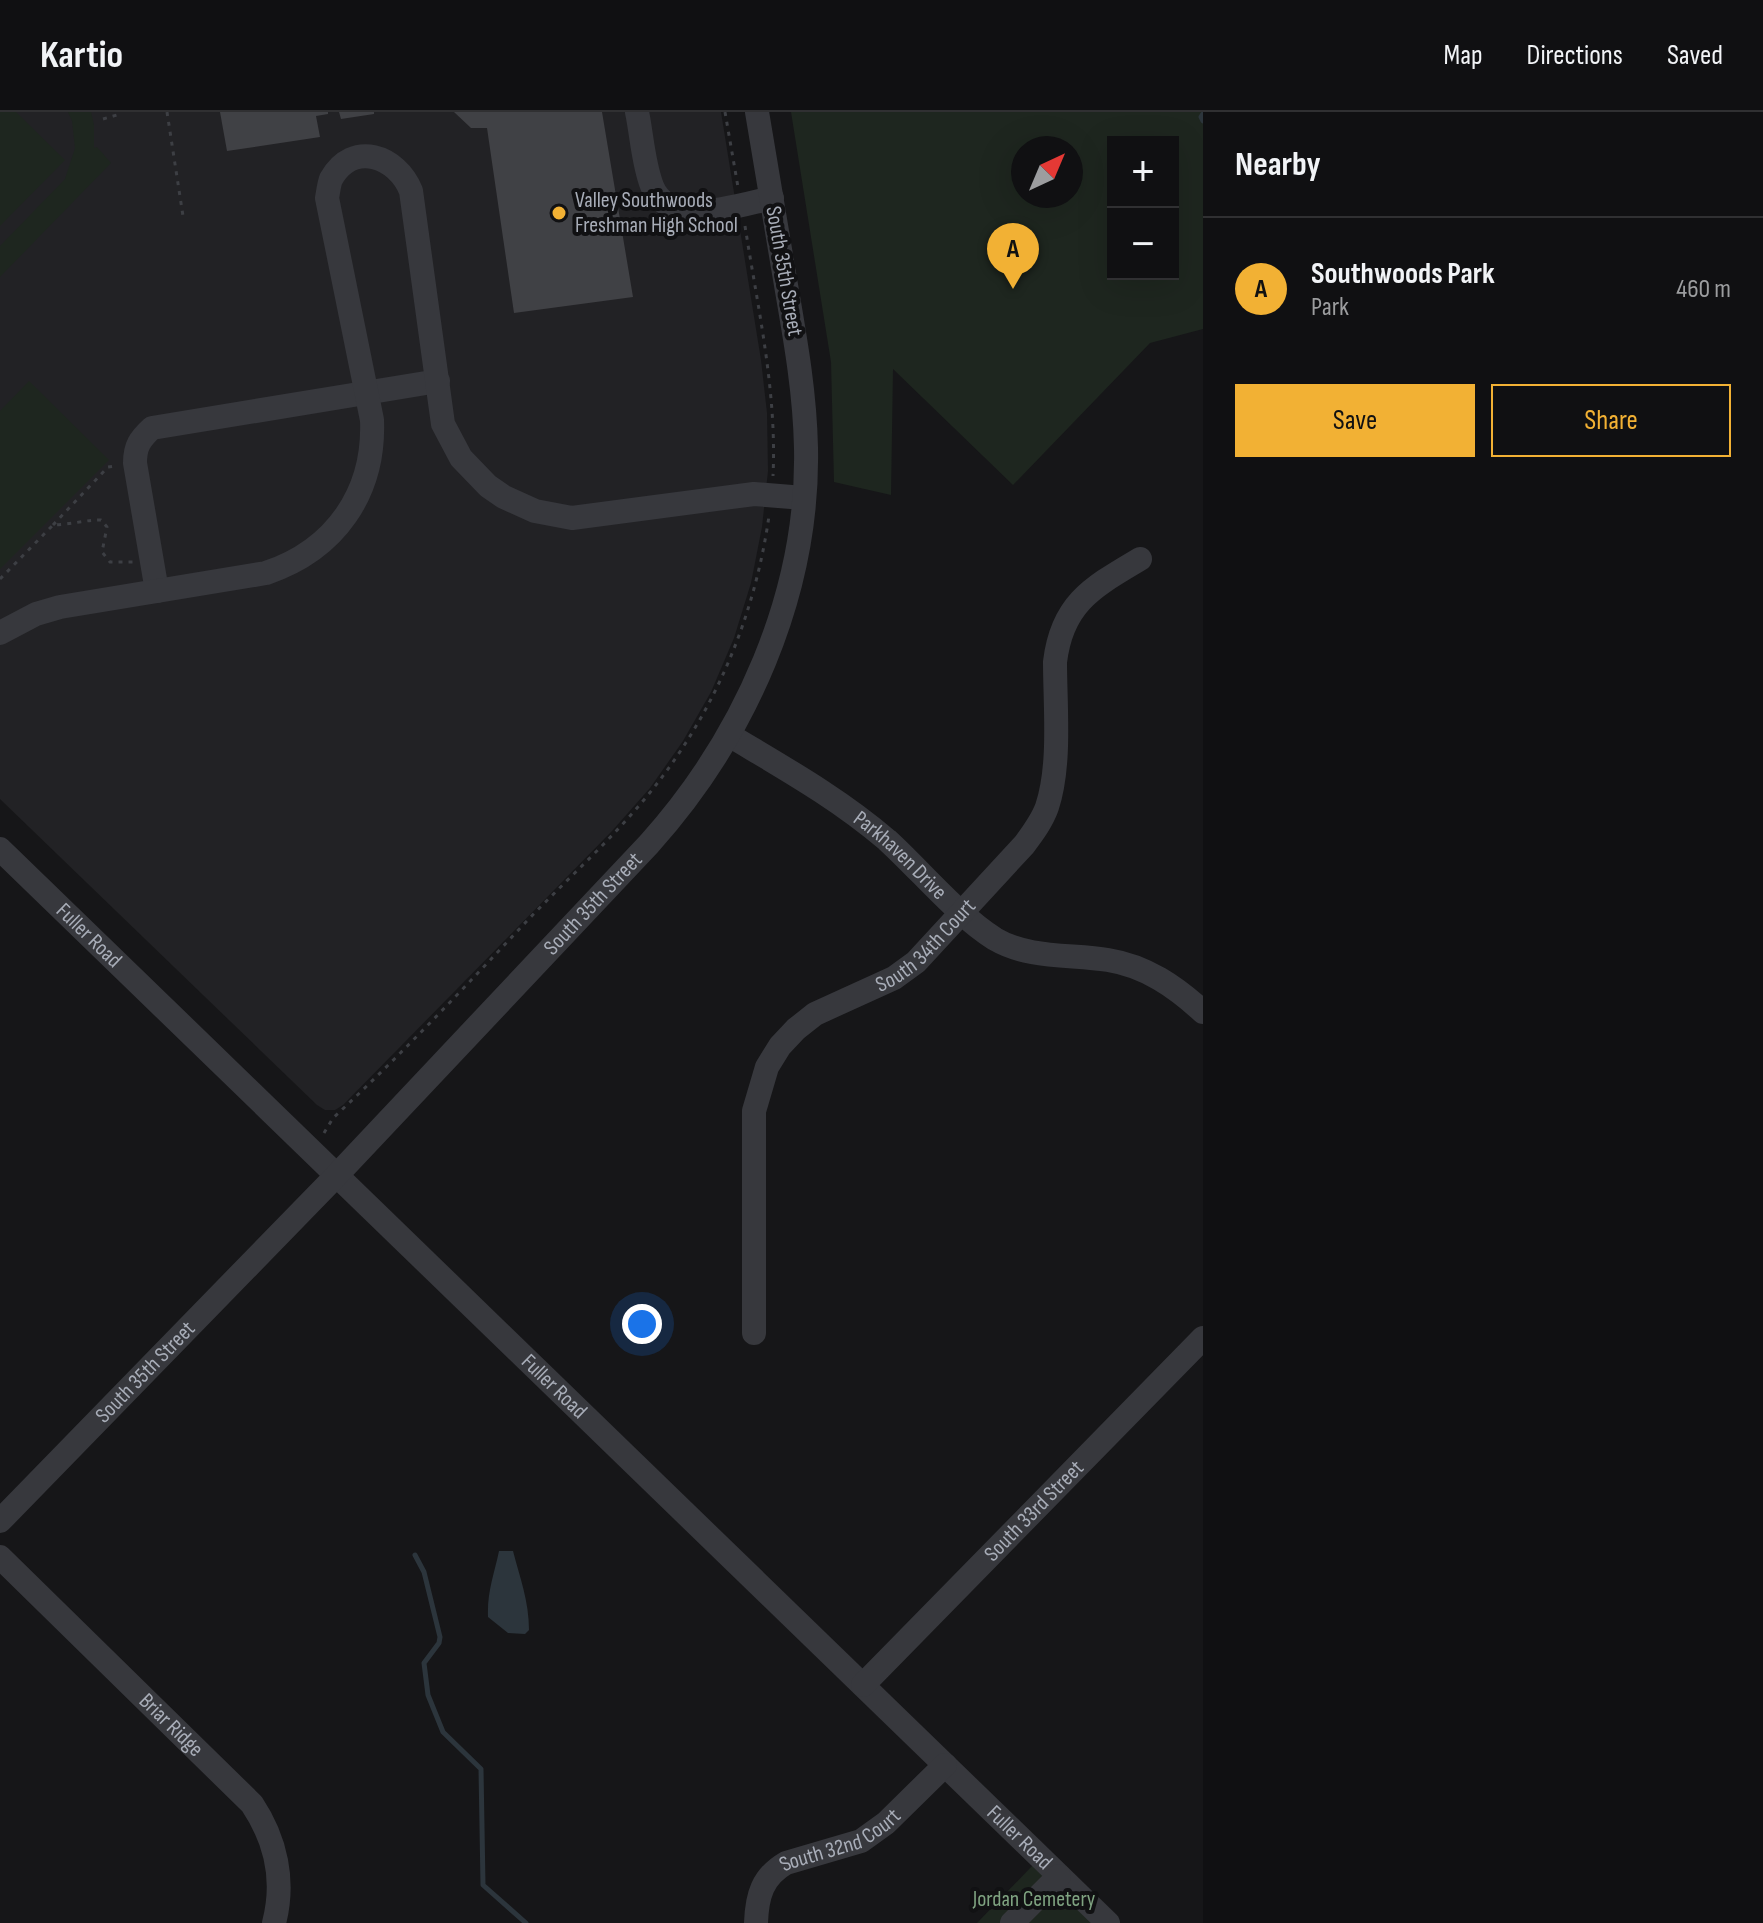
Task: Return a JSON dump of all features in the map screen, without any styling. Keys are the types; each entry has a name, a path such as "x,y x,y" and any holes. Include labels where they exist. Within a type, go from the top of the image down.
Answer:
{"street":[{"path":"637,112 651,184 663,202 696,213 772,198"},
{"name":"South 35th Street","path":"0,1521 336,1176 659,833 683,805 729,735 756,682 780,616 797,547 804,498 806,450 801,377 757,112"},
{"path":"0,633 36,614 60,607 266,573 288,566 326,539 355,502 370,464 373,447 367,393 327,198 331,180 344,165 361,157 377,157 405,176 411,191 443,424 461,458 498,493 535,511 572,518 730,497 772,495 804,498"},
{"path":"157,591 135,463 135,449 152,428 438,381"},
{"name":"South 34th Court","path":"754,1333 754,1111 767,1067 780,1046 815,1014 894,978 925,953 1024,845 1046,809 1054,768 1055,662 1064,624 1088,591 1140,559"},
{"name":"Parkhaven Drive","path":"729,735 847,807 996,940 1035,953 1110,960 1137,967 1181,992 1203,1012"},
{"name":"Fuller Road","path":"0,849 1108,1923"},
{"name":"South 33rd Street","path":"863,1685 1203,1338"},
{"name":"Briar Ridge","path":"0,1557 252,1804 272,1842 279,1869 278,1910 274,1923"},
{"name":"South 32nd Court","path":"756,1923 761,1889 777,1869 786,1863 861,1841 886,1823 945,1765"},
{"path":"1013,1923 1059,1876"}],"path":[{"path":"103,119 119,112"},
{"path":"167,112 183,216"},
{"path":"324,1133 333,1118 642,803 681,750 729,665 761,563 772,495 774,457 769,376 725,112"},
{"path":"0,579 108,467 123,466"},
{"path":"53,525 101,520 107,527 102,552 110,562 139,562"}],"shaded area":[{"path":"0,112 721,112 767,413 768,471 762,527 751,583 734,638 711,692 683,741 650,788 612,831 335,1110 325,1110 317,1105 0,799"},
{"path":"499,1551 513,1551 527,1609 529,1630 525,1634 508,1633 488,1617"}],"green space":[{"path":"0,112 16,112 65,160 0,226"},
{"path":"68,112 91,112 94,148 97,147 111,163 0,277 0,246 65,179 75,148"},
{"path":"791,112 1203,112 1203,329 1150,343 1013,485 893,369 891,495 834,482 831,362"},
{"path":"29,381 109,460 0,569 0,411"},
{"name":"Jordan Cemetery","path":"1034,1864 1095,1923 977,1923"}],"building":[{"path":"220,112 328,114 316,116 320,137 227,151"},
{"path":"339,112 374,112 374,114 341,119"},
{"name":"Valley Southwoods Freshman High School","path":"454,112 602,112 633,297 514,313 487,128 471,128"}],"waterway":[{"path":"1203,114 1203,121"},
{"path":"415,1555 424,1572 440,1637 424,1663 428,1695 443,1732 481,1769 483,1885 526,1923"}],"place":[{"name":"Valley Southwoods Freshman High School","path":"559,213"},
{"name":"Southwoods Park","path":"1013,289"}]}
